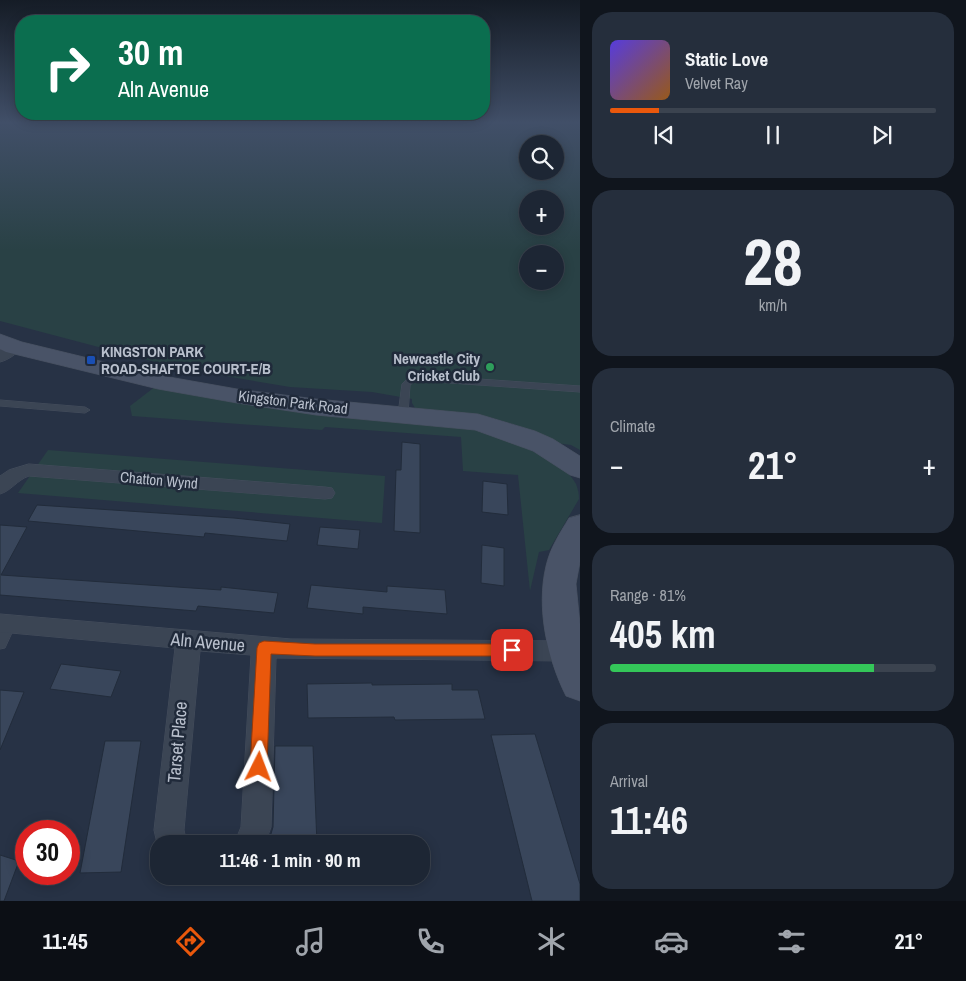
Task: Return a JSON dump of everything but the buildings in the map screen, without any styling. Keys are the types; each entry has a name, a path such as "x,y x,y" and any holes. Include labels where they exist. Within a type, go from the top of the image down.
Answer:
{"street":[{"name":"Kingston Park Road","path":"5,348 158,382 236,396 316,407 456,419 493,425 543,445 580,469"},
{"name":"Chatton Wynd","path":"0,488 7,478 16,473 29,470 325,493"},
{"path":"580,525 564,555 560,573 559,603 568,651 580,685"},
{"name":"Aln Avenue","path":"3,630 315,650 568,651"},
{"name":"Tarset Place","path":"170,835 184,670 189,641"},
{"path":"253,835 256,827 264,648"}],"lane":[{"path":"403,414 406,384 411,380 420,378 580,389"},
{"path":"0,403 85,410"}],"green space":[{"path":"0,165 519,165 519,180 564,180 564,165 580,165 580,450 571,445 556,443 516,425 492,418 415,408 412,399 372,392 290,387 178,368 0,321"},
{"path":"156,386 479,429 518,444 559,466 576,484 579,499 549,550 539,552 530,591 518,475 463,471 461,437 325,427 322,430 132,416 130,406"},
{"path":"48,450 385,476 382,523 18,493"}],"place":[{"name":"KINGSTON PARK ROAD-SHAFTOE COURT-E/B","path":"91,360"},
{"name":"Newcastle City Cricket Club","path":"490,367"}],"route":[{"path":"259,767 264,648 315,650 512,650"}]}
